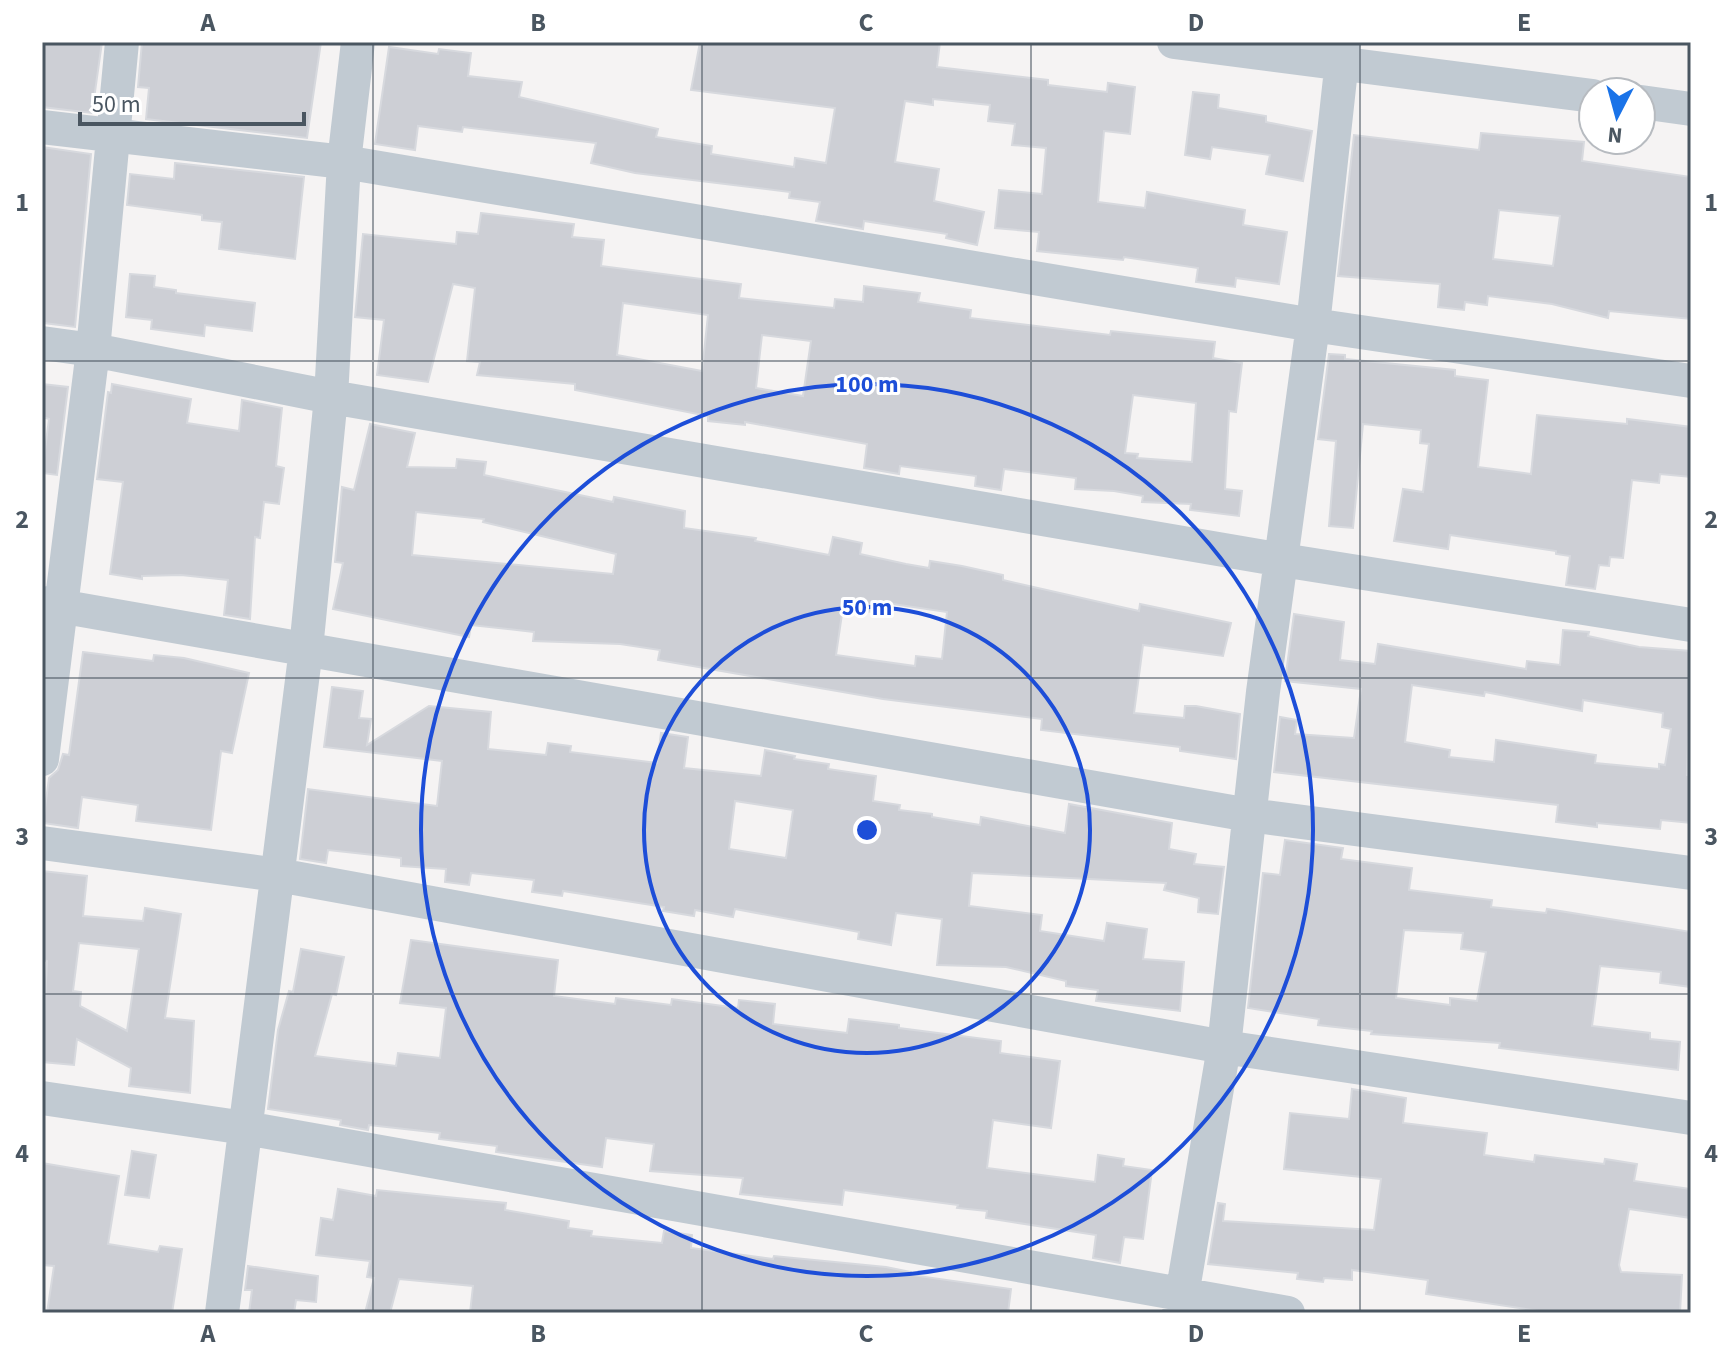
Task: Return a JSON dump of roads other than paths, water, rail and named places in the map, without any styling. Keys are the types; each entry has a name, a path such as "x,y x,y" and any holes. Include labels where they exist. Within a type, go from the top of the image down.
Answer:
{"street":[{"path":"42,759 51,605 93,350 122,42"},
{"path":"222,1313 306,649 331,397 344,162 358,42"},
{"path":"1174,42 1343,53 1577,93"},
{"path":"1181,1305 1224,1047 1249,815 1313,325 1343,53"},
{"path":"1657,104 1691,109"},
{"path":"42,127 344,162 1313,325 1691,381"},
{"path":"42,343 93,350 331,397 1282,560 1691,625"},
{"path":"51,605 1249,815 1691,873"},
{"path":"42,843 278,875 1224,1047 1691,1118"},
{"path":"42,1098 245,1128 1181,1305 1288,1313"}]}
